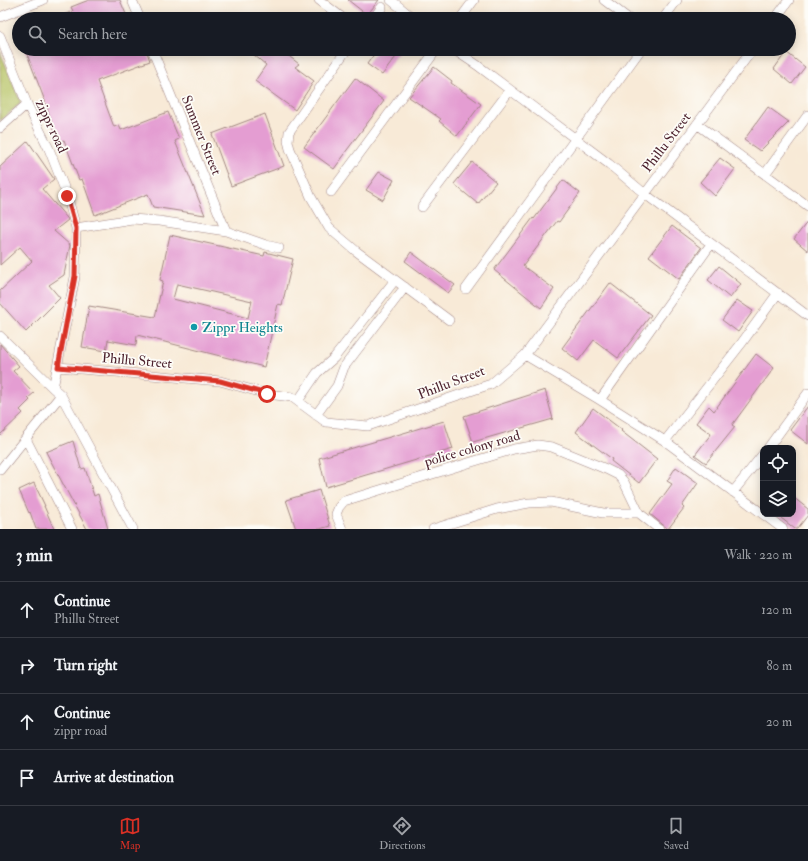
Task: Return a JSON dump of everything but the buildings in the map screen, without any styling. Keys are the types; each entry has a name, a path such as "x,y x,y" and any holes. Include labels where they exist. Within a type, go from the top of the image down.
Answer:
{"street":[{"path":"13,12 43,0"},
{"path":"132,0 137,12"},
{"path":"319,0 335,12"},
{"path":"391,0 406,12"},
{"path":"465,12 474,0"},
{"path":"604,0 620,12"},
{"path":"668,12 677,0"},
{"path":"780,12 789,0"},
{"path":"378,12 382,7"},
{"path":"0,17 12,12"},
{"name":"zippr road","path":"0,36 27,104 49,149 67,196 76,228 75,276 53,388"},
{"name":"Summer Street","path":"155,56 226,231"},
{"path":"342,56 289,132 288,141 290,149 311,197 330,228 356,251 449,320"},
{"path":"331,192 432,56"},
{"path":"464,56 575,138 645,194 808,316"},
{"path":"466,289 636,56"},
{"name":"Phillu Street","path":"58,367 220,381 267,394 292,397 326,422 368,426 491,384 525,355 748,56"},
{"path":"422,208 510,90"},
{"path":"0,128 27,104"},
{"path":"765,174 808,115"},
{"path":"697,124 808,206"},
{"path":"76,228 132,219 160,221 226,231 279,248"},
{"path":"600,400 711,244"},
{"path":"298,401 318,373 334,358 395,280"},
{"path":"316,414 336,386 344,367 405,287"},
{"path":"665,441 741,344 778,293"},
{"path":"0,336 61,395 133,529"},
{"path":"525,355 665,441 783,529"},
{"path":"770,445 808,393"},
{"path":"0,470 61,395"},
{"path":"26,439 72,529"},
{"name":"police colony road","path":"342,529 336,514 344,501 514,449 538,445 552,446 618,475 624,482 639,513 659,529"},
{"path":"732,492 760,458"},
{"path":"433,529 497,509 529,503 551,502 603,513 639,513"}],"green space":[{"path":"0,51 21,103 0,121"}],"place":[{"name":"Zippr Heights","path":"194,327"}],"route":[{"path":"67,196 76,228 75,276 58,367 220,381 267,394"}]}
